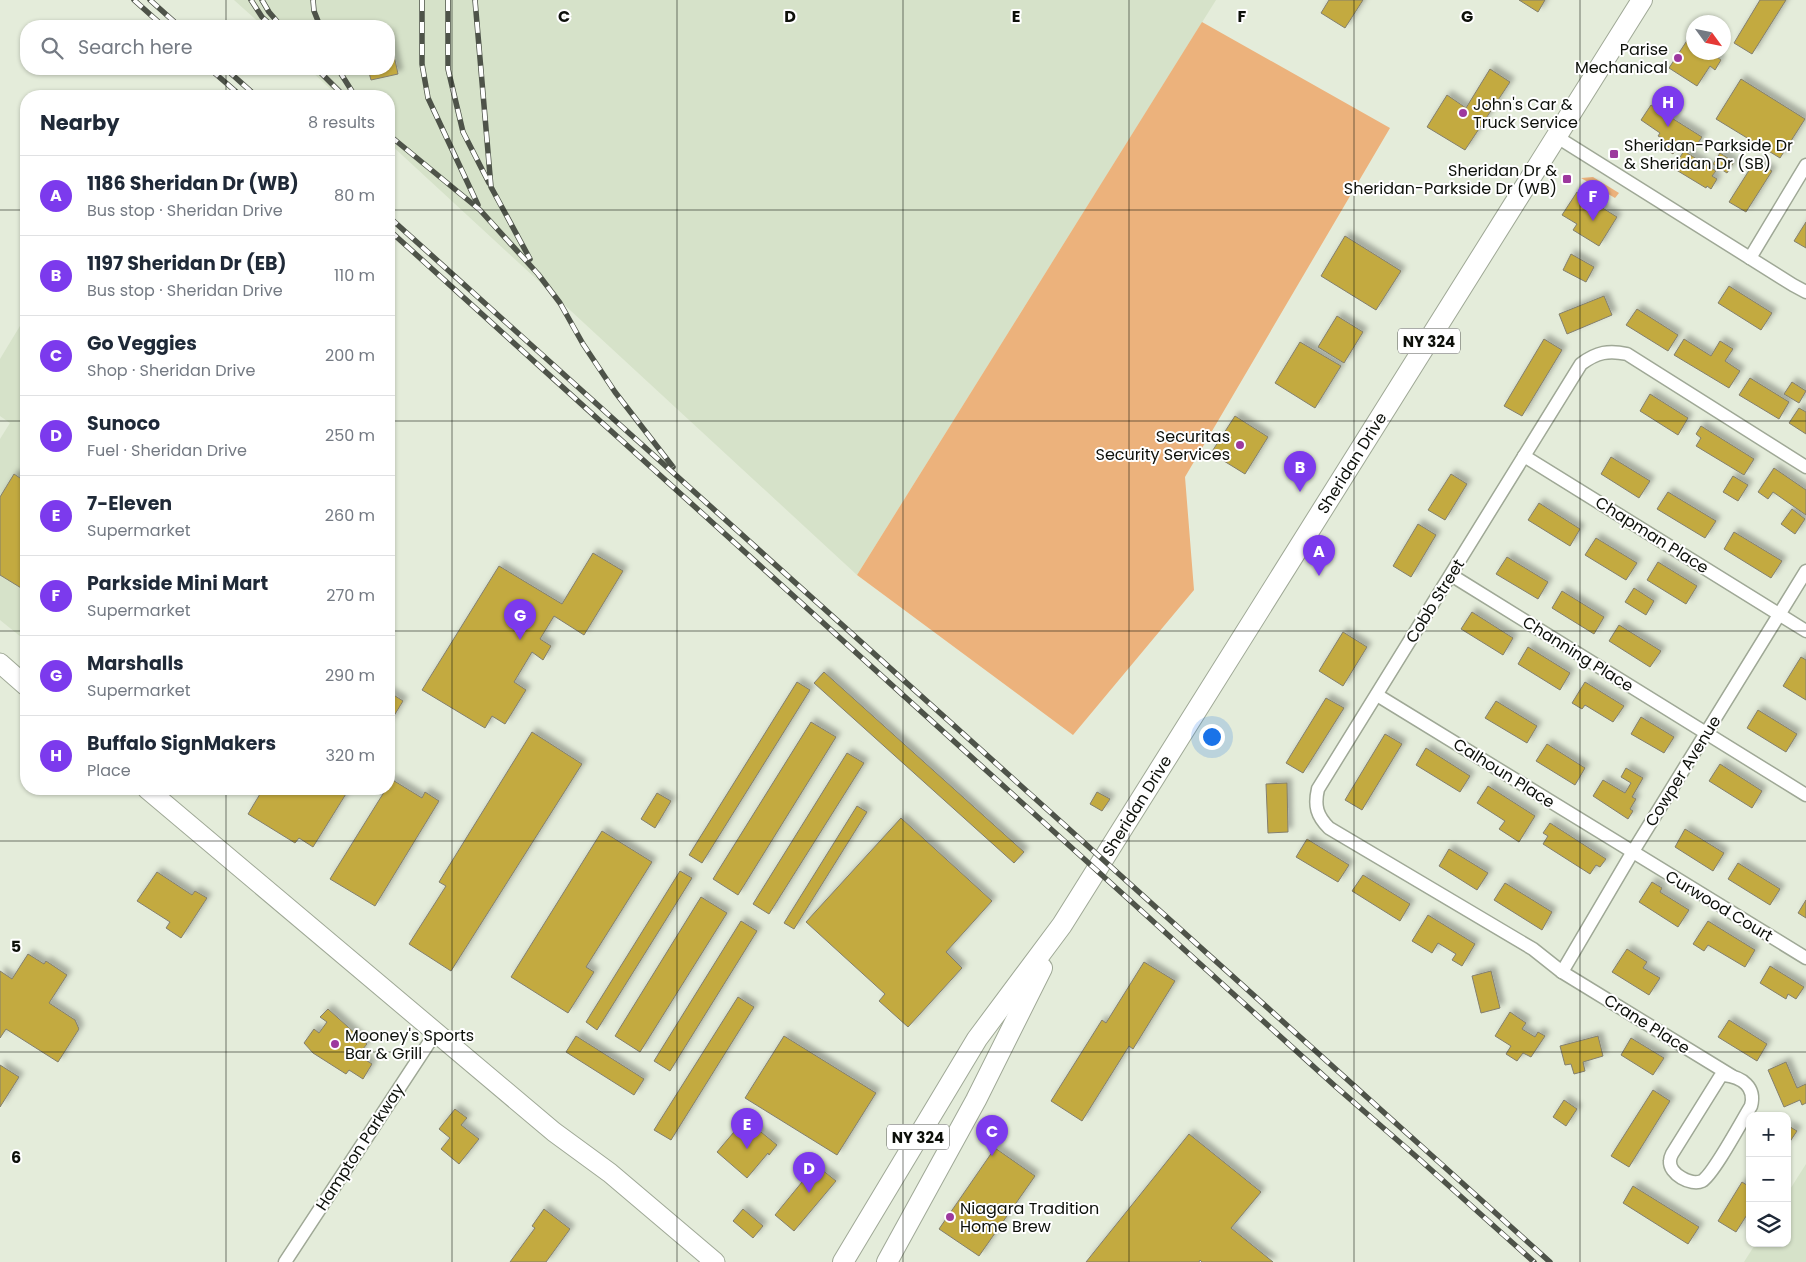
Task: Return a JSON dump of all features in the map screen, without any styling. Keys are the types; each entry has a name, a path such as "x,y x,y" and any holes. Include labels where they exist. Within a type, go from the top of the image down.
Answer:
{"main road":[{"name":"Sheridan Drive","path":"843,1262 977,1039 1062,925 1642,0"},
{"path":"0,663 20,681"},
{"path":"154,795 554,1132 610,1173 716,1262"},
{"name":"Sheridan Drive","path":"887,1262 976,1100 1062,925"}],"street":[{"path":"1557,137 1806,292"},
{"path":"1750,258 1806,165"},
{"name":"Cobb Street","path":"1562,972 1533,949 1328,828 1321,820 1317,810 1318,789 1581,364 1597,354 1615,351 1627,354 1806,467"},
{"name":"Chapman Place","path":"1524,456 1806,631"},
{"name":"Cowper Avenue","path":"1562,972 1632,853 1806,571"},
{"name":"Channing Place","path":"1451,575 1706,734"},
{"name":"Calhoun Place","path":"1376,694 1632,853"},
{"path":"1706,734 1806,795"},
{"name":"Curwood Court","path":"1632,853 1806,958"},
{"name":"Crane Place","path":"1562,972 1749,1086 1753,1098 1751,1106 1707,1177 1701,1182 1693,1183 1672,1169 1670,1161 1672,1154 1720,1077 1724,1075 1732,1076"},
{"name":"Hampton Parkway","path":"285,1262 436,1032"}],"shaded area":[{"path":"234,0 1216,0 857,575 395,149 395,90 332,90 315,75 395,75 395,20 256,20"},
{"path":"1202,22 1390,128 1185,477 1194,590 1073,735 857,575"},
{"path":"1593,177 1619,193 1615,198 1581,178"},
{"path":"20,326 20,636 0,620 0,439 10,423 0,416 0,359"},
{"path":"1806,1164 1806,1262 1744,1262 1753,1247 1791,1247 1791,1188"}],"building":[{"path":"1329,0 1363,0 1345,28 1321,13"},
{"path":"1519,0 1545,0 1538,12"},
{"path":"1760,0 1786,0 1752,54 1734,43"},
{"path":"1686,42 1686,60 1721,60 1715,70 1710,66 1697,86 1669,68"},
{"path":"395,60 398,74 395,75"},
{"name":"John's Car & Truck Service","path":"1490,69 1510,82 1465,150 1427,127 1447,95 1466,108"},
{"path":"370,75 394,75 371,80"},
{"path":"1741,79 1805,119 1780,158 1716,119"},
{"path":"1651,105 1702,137 1694,149 1681,141 1673,154 1660,145 1664,139 1658,136 1660,133 1641,120"},
{"path":"1684,151 1716,171 1712,176 1717,179 1711,189 1707,186 1706,188 1673,168"},
{"path":"1720,153 1734,162 1727,173 1713,164"},
{"path":"1755,161 1772,171 1746,212 1729,202"},
{"path":"1577,192 1617,217 1599,246 1573,230 1577,224 1562,215"},
{"path":"1806,222 1806,248 1794,241"},
{"path":"1345,236 1401,271 1376,310 1321,276"},
{"path":"1571,254 1594,267 1586,282 1563,270"},
{"path":"1729,286 1772,313 1761,330 1718,303"},
{"path":"1604,296 1612,315 1567,334 1559,314"},
{"path":"1637,309 1678,335 1668,351 1626,325"},
{"path":"1337,316 1363,332 1344,363 1318,347"},
{"path":"1544,339 1562,350 1522,416 1504,406"},
{"path":"1684,339 1711,356 1720,341 1733,349 1725,361 1740,371 1729,388 1674,355"},
{"path":"1300,342 1341,366 1315,408 1275,383"},
{"path":"1750,378 1789,402 1779,419 1739,395"},
{"path":"1792,382 1806,391 1799,403 1784,394"},
{"path":"1650,394 1688,418 1678,435 1640,411"},
{"path":"1799,408 1806,412 1806,434 1789,423"},
{"name":"Securitas Security Services","path":"1235,416 1268,437 1245,474 1211,453"},
{"path":"1701,426 1754,459 1744,475 1696,446 1701,438 1696,434"},
{"path":"1611,457 1650,481 1639,498 1601,474"},
{"path":"1774,468 1806,490 1806,515 1773,492 1768,499 1758,492"},
{"path":"14,474 20,478 20,587 0,575 0,497"},
{"path":"1451,474 1467,484 1445,520 1428,510"},
{"path":"1733,476 1748,485 1738,501 1723,492"},
{"path":"1668,492 1716,521 1705,538 1657,509"},
{"path":"1539,503 1580,529 1570,546 1528,520"},
{"path":"1792,509 1805,519 1795,534 1781,524"},
{"path":"1418,524 1436,535 1411,577 1393,566"},
{"path":"1734,532 1782,561 1771,578 1724,549"},
{"path":"1596,538 1637,563 1626,580 1585,555"},
{"path":"593,553 623,571 584,635 554,616 540,639 551,646 543,660 532,652 514,682 526,690 505,724 492,716 485,728 422,690 499,566 562,604"},
{"path":"1507,557 1548,582 1538,599 1496,574"},
{"path":"1658,562 1697,586 1686,604 1647,580"},
{"path":"1634,588 1654,601 1646,615 1625,602"},
{"path":"1562,591 1604,617 1594,634 1552,608"},
{"path":"1472,612 1513,638 1503,655 1461,629"},
{"path":"1619,625 1661,651 1650,667 1609,641"},
{"path":"1343,632 1367,647 1343,686 1319,671"},
{"path":"1528,647 1570,673 1560,690 1518,664"},
{"path":"1801,657 1806,660 1806,700 1783,686"},
{"path":"824,672 1024,852 1014,863 814,683"},
{"path":"797,682 810,690 702,863 689,855"},
{"path":"1585,682 1624,706 1613,722 1585,705 1582,709 1572,703"},
{"path":"395,696 403,701 395,714"},
{"path":"1326,698 1344,708 1303,773 1286,763"},
{"path":"1496,701 1537,726 1527,743 1485,718"},
{"path":"1758,710 1797,734 1786,752 1747,728"},
{"path":"1641,717 1674,737 1664,753 1631,734"},
{"path":"811,722 836,737 738,895 713,879"},
{"path":"532,732 582,764 451,971 409,944 446,886 439,882"},
{"path":"1385,734 1402,744 1362,810 1345,800"},
{"path":"1547,744 1585,768 1575,785 1536,761"},
{"path":"1426,748 1470,776 1460,792 1416,765"},
{"path":"847,753 864,763 769,914 753,904"},
{"path":"1720,764 1762,791 1752,808 1709,781"},
{"path":"1626,768 1643,778 1632,797 1636,799 1630,809 1633,811 1628,819 1593,796 1603,780 1625,793 1631,783 1621,777"},
{"path":"395,781 422,798 425,792 439,801 375,906 330,879 382,795 395,795"},
{"path":"1287,783 1288,832 1268,833 1266,784"},
{"path":"1488,786 1535,816 1519,842 1499,829 1505,821 1477,803"},
{"path":"1097,792 1110,799 1102,811 1090,804"},
{"path":"657,793 671,801 655,828 641,819"},
{"path":"259,795 345,795 313,847 299,838 295,843 248,814"},
{"path":"857,806 867,812 794,929 784,923"},
{"path":"901,818 992,901 946,952 962,968 908,1027 879,1001 885,994 806,922"},
{"path":"1550,823 1606,859 1600,867 1596,865 1590,874 1543,844 1548,836 1543,833"},
{"path":"1685,829 1724,853 1713,871 1675,847"},
{"path":"602,831 652,862 586,967 594,972 568,1013 511,977"},
{"path":"1307,839 1349,865 1338,882 1296,857"},
{"path":"1449,849 1488,873 1477,890 1439,866"},
{"path":"1738,863 1780,889 1770,905 1728,879"},
{"path":"680,871 692,878 597,1030 586,1022"},
{"path":"157,872 192,895 195,891 207,898 181,938 166,928 170,922 137,901"},
{"path":"1363,875 1410,904 1400,921 1352,891"},
{"path":"1652,882 1662,888 1660,892 1689,910 1678,927 1639,902"},
{"path":"1505,883 1552,912 1542,930 1494,900"},
{"path":"701,897 727,913 640,1052 615,1036"},
{"path":"1806,900 1806,918 1798,913"},
{"path":"1428,915 1475,944 1462,966 1452,960 1456,954 1438,943 1432,953 1412,941"},
{"path":"741,921 757,931 670,1071 654,1061"},
{"path":"1708,921 1755,950 1745,967 1708,945 1704,951 1693,944"},
{"path":"1627,949 1647,962 1643,968 1660,978 1649,995 1612,972"},
{"path":"28,954 44,964 46,961 67,975 49,1003 75,1020 79,1029 58,1062 6,1029 0,1038 0,971 12,979"},
{"path":"1144,962 1175,981 1133,1049 1129,1046 1082,1121 1051,1101 1102,1020 1106,1023"},
{"path":"1770,966 1804,987 1796,999 1788,994 1786,999 1760,983"},
{"path":"1491,971 1500,1008 1481,1013 1472,976"},
{"path":"738,997 754,1007 671,1140 654,1130"},
{"name":"Mooney's Sports Bar & Grill","path":"328,1009 367,1044 358,1055 372,1064 363,1079 349,1070 346,1074 313,1053 304,1043 314,1029 319,1033 327,1022 320,1017"},
{"path":"1510,1012 1526,1023 1522,1029 1535,1037 1538,1032 1545,1036 1531,1057 1523,1053 1517,1061 1506,1054 1511,1046 1495,1036"},
{"path":"1729,1020 1767,1044 1757,1061 1718,1037"},
{"path":"576,1036 644,1079 634,1095 566,1052"},
{"path":"784,1036 876,1093 837,1155 745,1098"},
{"path":"1598,1036 1603,1056 1583,1062 1585,1071 1574,1074 1571,1064 1565,1065 1560,1046"},
{"path":"1631,1038 1664,1058 1653,1075 1621,1055"},
{"path":"1786,1062 1797,1088 1806,1084 1806,1103 1802,1105 1800,1100 1784,1107 1768,1070"},
{"path":"0,1065 19,1077 0,1107"},
{"path":"1653,1090 1670,1101 1629,1167 1611,1156"},
{"path":"1564,1100 1577,1109 1566,1126 1553,1117"},
{"path":"455,1109 467,1118 461,1125 479,1139 459,1164 441,1149 450,1138 439,1129"},
{"path":"745,1119 777,1145 747,1178 717,1152"},
{"path":"1791,1127 1797,1131 1791,1140"},
{"path":"1189,1134 1261,1192 1231,1228 1273,1262 1202,1262 1200,1260 1199,1262 1086,1262"},
{"path":"995,1148 1035,1176 979,1256 939,1229"},
{"path":"816,1165 836,1181 794,1231 775,1215"},
{"path":"1742,1182 1746,1184 1746,1216 1736,1232 1718,1221"},
{"path":"1633,1186 1699,1227 1688,1244 1623,1203"},
{"path":"544,1209 570,1229 546,1262 510,1262 535,1228 532,1226"},
{"path":"743,1209 763,1226 753,1238 733,1221"}],"railway":[{"path":"134,0 156,20"},
{"path":"150,0 172,20"},
{"path":"251,0 265,20"},
{"path":"262,0 276,20"},
{"path":"313,0 318,20"},
{"path":"422,0 422,64 428,98 478,205"},
{"path":"448,0 448,69 463,132 489,183"},
{"path":"475,0 491,187 530,259"},
{"path":"217,75 234,90"},
{"path":"233,75 249,90"},
{"path":"323,75 338,90"},
{"path":"342,75 351,90"},
{"path":"395,140 480,210 538,274 560,303 583,344 615,392 673,467"},
{"path":"395,222 1550,1262"},
{"path":"395,235 1335,1086 1534,1262"}],"place":[{"name":"Parise Mechanical","path":"1678,58"},
{"name":"John's Car & Truck Service","path":"1463,113"},
{"name":"Buffalo SignMakers","path":"1668,127"},
{"name":"Sheridan-Parkside Dr & Sheridan Dr (SB)","path":"1614,154"},
{"name":"Sheridan Dr & Sheridan-Parkside Dr (WB)","path":"1567,179"},
{"name":"Parkside Mini Mart","path":"1593,221"},
{"name":"Securitas Security Services","path":"1240,445"},
{"name":"1197 Sheridan Dr (EB)","path":"1300,492"},
{"name":"1186 Sheridan Dr (WB)","path":"1319,576"},
{"name":"Marshalls","path":"520,640"},
{"name":"Mooney's Sports Bar & Grill","path":"335,1044"},
{"name":"7-Eleven","path":"747,1149"},
{"name":"Go Veggies","path":"992,1156"},
{"name":"Sunoco","path":"809,1193"},
{"name":"Niagara Tradition Home Brew","path":"950,1217"}]}
